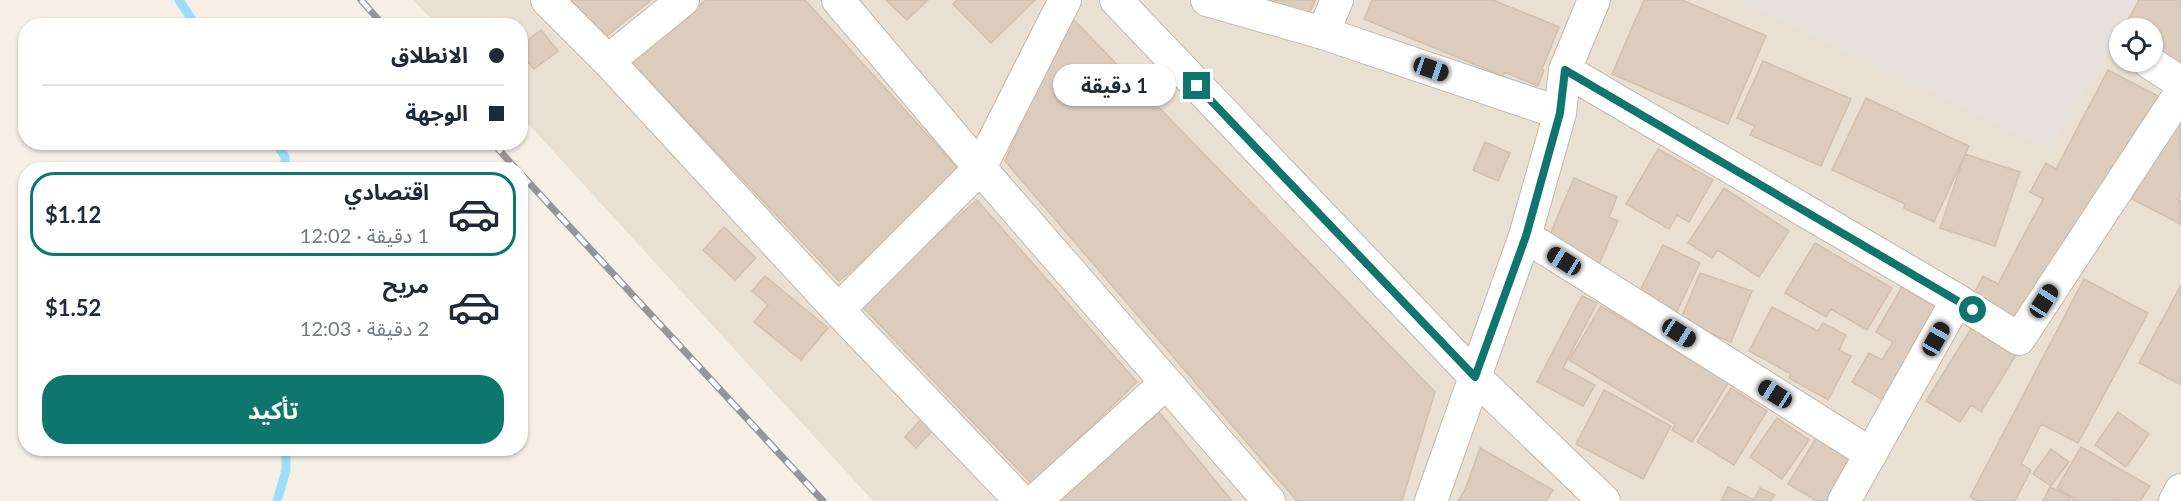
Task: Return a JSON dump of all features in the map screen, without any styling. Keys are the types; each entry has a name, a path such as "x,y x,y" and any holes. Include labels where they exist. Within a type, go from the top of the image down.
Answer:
{"street":[{"path":"548,0 608,61 838,310 1021,501"},
{"path":"608,61 683,0"},
{"path":"838,0 980,168 1269,501"},
{"path":"838,310 980,168 1065,0"},
{"path":"1116,0 1475,377 1604,501"},
{"path":"1207,0 1323,33 1560,113"},
{"path":"1323,33 1337,0"},
{"path":"1431,501 1526,236 1560,113 1565,70 1594,0"},
{"path":"1565,70 1957,300 2019,339 2181,92"},
{"path":"2163,71 2181,82"},
{"path":"1526,236 1871,454"},
{"path":"1844,501 1957,300"},
{"path":"1035,501 1166,382"},
{"path":"2175,501 2181,490"}],"shaded area":[{"path":"413,0 2181,0 2181,501 873,501 528,124 528,18 430,18"},
{"path":"1736,0 2139,0 2128,18 2109,18 2109,50 2050,150"}],"building":[{"path":"571,0 651,0 603,39"},
{"path":"706,0 805,0 964,175 839,281 631,62"},
{"path":"886,0 928,0 907,20"},
{"path":"957,0 1035,0 991,43 953,4"},
{"path":"1261,0 1315,0 1307,19"},
{"path":"1372,0 1493,0 1559,27 1542,69 1544,70 1538,86 1504,72 1503,76 1364,19"},
{"path":"1644,0 1682,0 1766,36 1728,124 1612,74"},
{"path":"2139,0 2181,0 2181,65 2163,62 2163,18 2129,18"},
{"path":"1074,20 1435,392 1402,501 1297,501 1005,161 1061,31"},
{"path":"541,30 558,51 534,69 528,62 528,40"},
{"path":"1763,61 1851,99 1821,166 1750,135 1755,126 1737,118"},
{"path":"2108,70 2158,96 2080,242 2021,325 1972,298 1983,276 1998,284 2043,199 2030,192 2046,163 2056,169"},
{"path":"1866,98 1969,146 1934,222 1904,208 1905,204 1832,170"},
{"path":"2180,105 2181,194 2178,200 2181,201 2180,224 2132,199"},
{"path":"1485,142 1510,153 1498,181 1473,170"},
{"path":"1658,149 1713,180 1689,222 1677,215 1669,229 1626,204"},
{"path":"1965,154 2020,172 1995,246 1940,228"},
{"path":"1574,178 1617,197 1609,217 1618,221 1599,264 1547,241"},
{"path":"1724,188 1789,231 1759,277 1718,250 1712,258 1688,243"},
{"path":"977,200 1137,382 1032,484 859,303"},
{"path":"724,227 756,258 735,280 703,250"},
{"path":"1815,243 1892,288 1867,330 1831,309 1826,317 1785,293"},
{"path":"1663,245 1700,263 1677,311 1639,293"},
{"path":"1700,273 1752,291 1731,342 1680,321"},
{"path":"765,276 828,328 801,360 754,322 768,305 752,291"},
{"path":"2084,279 2148,313 2078,443 2041,424 2021,464 2031,470 2015,501 1977,501 1970,497"},
{"path":"2181,285 2181,385 2139,363"},
{"path":"1902,287 1945,312 1890,404 1852,382 1869,353 1882,360 1893,342 1876,332"},
{"path":"1582,296 1597,303 1563,368 1595,385 1583,406 1537,382"},
{"path":"1601,306 1729,382 1692,442 1672,430 1675,424 1569,360"},
{"path":"1772,307 1818,331 1823,323 1846,335 1839,350 1851,356 1828,400 1789,378 1791,374 1749,351"},
{"path":"1972,327 2016,355 1981,412 1971,405 1960,422 1926,401"},
{"path":"1731,388 1767,411 1734,465 1697,442"},
{"path":"1604,390 1671,426 1643,479 1576,444"},
{"path":"1159,412 1232,501 1055,501"},
{"path":"2118,412 2149,434 2126,467 2095,445"},
{"path":"923,417 935,428 916,448 905,437"},
{"path":"1777,418 1809,440 1782,479 1750,457"},
{"path":"1816,438 1860,465 1839,501 1817,501 1788,484"},
{"path":"2081,447 2150,486 2140,501 2115,499 2114,501 2072,501 2074,498 2057,488"},
{"path":"1480,448 1553,490 1546,501 1458,501 1465,490"},
{"path":"2051,449 2069,462 2051,486 2033,474"},
{"path":"1728,487 1754,500 1760,488 1775,495 1771,501 1721,501"},
{"path":"2050,487 2071,497 2069,501 2043,501"}],"waterway":[{"path":"179,0 191,18"},
{"path":"281,150 285,162"},
{"path":"277,501 286,470 286,456"}],"railway":[{"path":"361,0 377,18"},
{"path":"499,150 510,162"},
{"path":"528,182 823,501"}],"route":[{"path":"1197,86 1475,377 1526,236 1560,113 1565,70 1973,310"}]}
